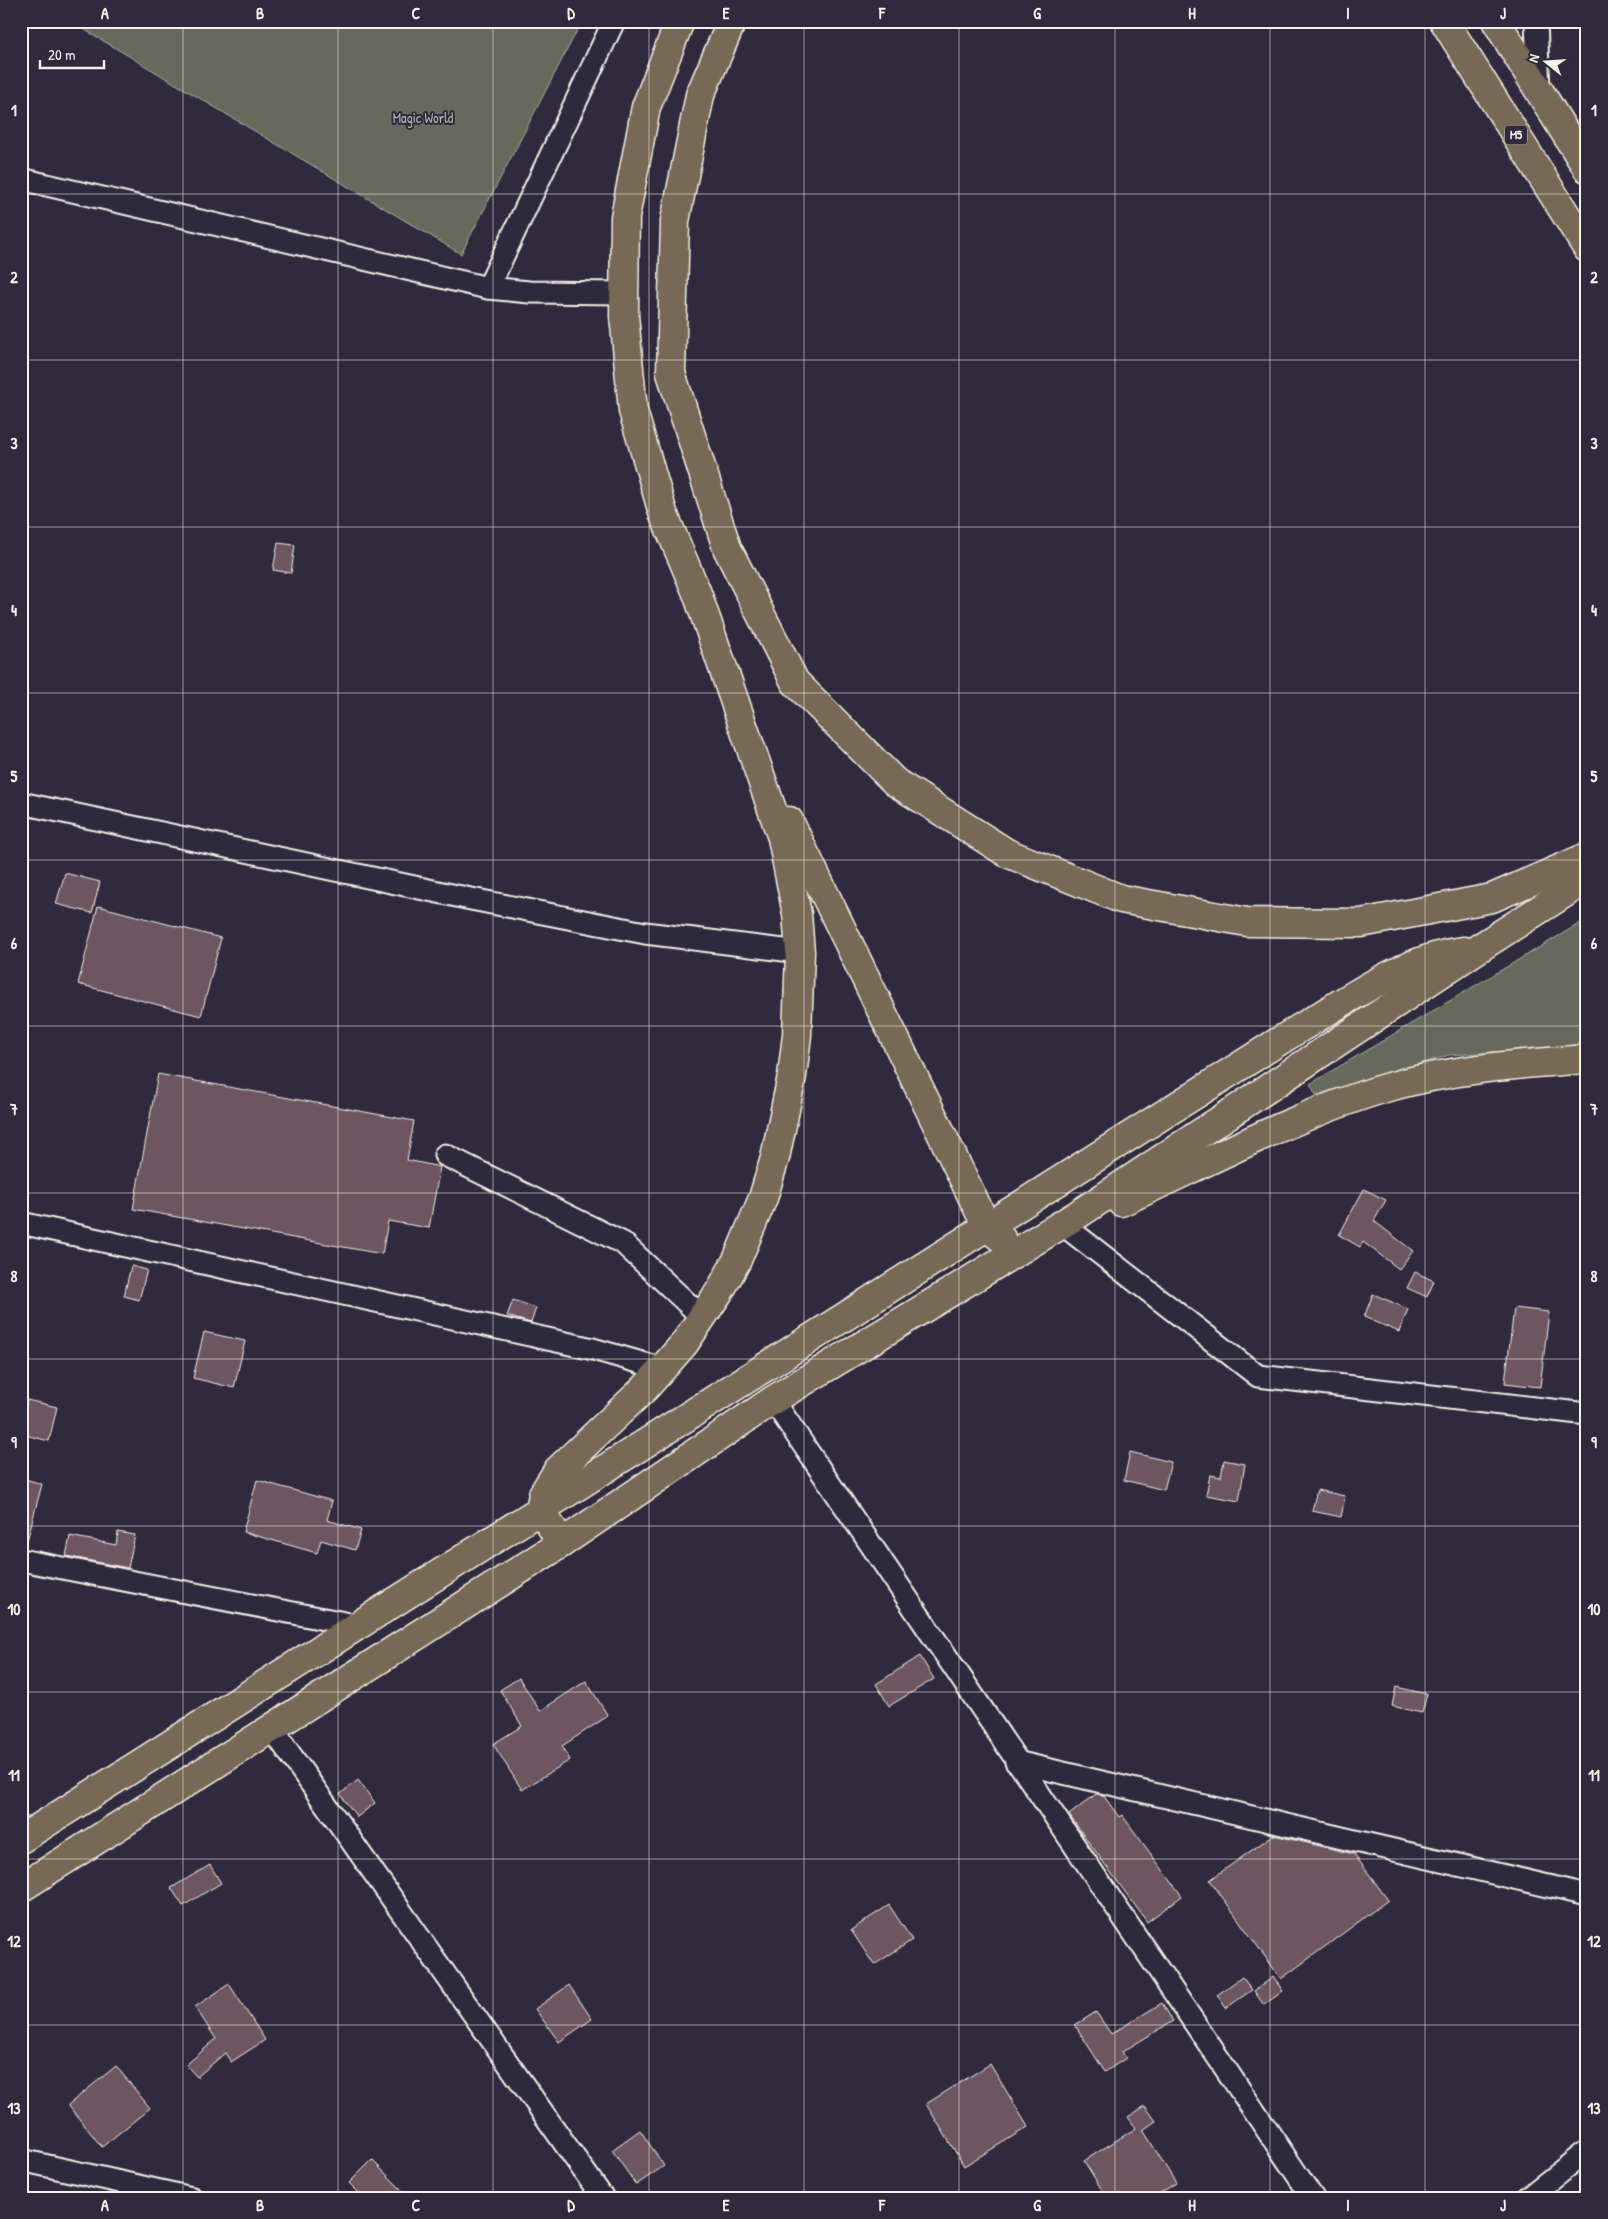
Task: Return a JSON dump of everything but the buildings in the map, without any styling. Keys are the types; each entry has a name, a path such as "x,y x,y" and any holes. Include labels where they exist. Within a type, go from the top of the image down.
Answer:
{"main road":[{"path":"540,1510 547,1488 567,1460 662,1369 703,1318 721,1289 748,1237 774,1158 792,1076 800,994 800,952 795,904 782,838 697,593 664,514 633,411 624,315 625,217 646,107 680,21"},
{"path":"732,21 700,95 675,221 671,373 727,548 795,682 895,782 1008,853 1103,892 1121,899 1247,922 1361,923 1492,898 1587,857"},
{"name":"M5","path":"1444,21 1587,248"},
{"path":"1496,21 1587,168"},
{"path":"749,742 987,1227 1007,1242 1016,1245 1030,1244"},
{"path":"21,1888 562,1543 773,1400 1069,1219 1476,950 1587,879"},
{"path":"21,1839 1292,1033 1401,969 1438,955 1476,950"},
{"path":"1069,1219 1112,1206 1277,1128 1350,1099 1443,1075 1501,1065 1587,1060"},
{"path":"540,1510 562,1543"}],"street":[{"path":"488,288 614,21"},
{"path":"1536,21 1539,90"},
{"path":"21,179 488,288 529,292 624,293"},
{"path":"21,803 466,898 645,933 800,952"},
{"path":"445,1155 623,1242 703,1318"},
{"path":"1069,1219 1258,1376 1587,1414"},
{"path":"21,1223 593,1349 662,1369"},
{"path":"773,1400 1016,1762 1313,2198"},
{"path":"21,1560 356,1625"},
{"path":"271,1727 603,2198"},
{"path":"1016,1762 1587,1894"},
{"path":"1527,2198 1587,2151"},
{"path":"21,2160 192,2198"}],"green space":[{"name":"Magic World","path":"70,21 582,21 461,254"},
{"path":"1587,919 1587,1046 1449,1055 1316,1095 1310,1084"}]}
